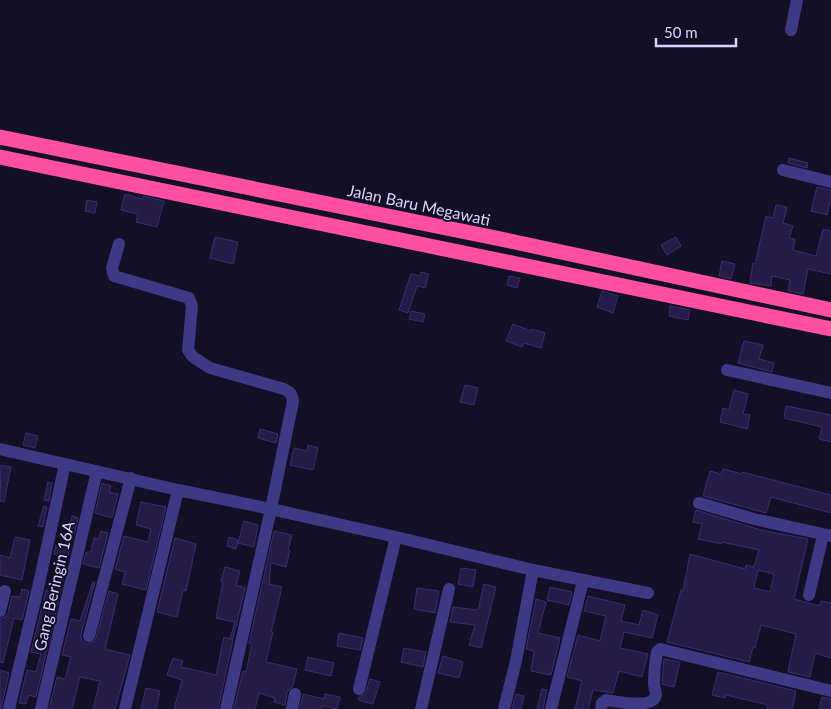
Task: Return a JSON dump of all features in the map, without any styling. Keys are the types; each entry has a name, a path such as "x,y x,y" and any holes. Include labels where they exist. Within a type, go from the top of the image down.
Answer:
{"highway":[{"name":"Jalan Baru Megawati","path":"0,137 510,241 831,310"},
{"path":"0,157 831,329"},
{"path":"465,254 468,233"},
{"path":"505,262 510,241"}],"street":[{"path":"791,30 797,0"},
{"path":"783,170 831,182"},
{"path":"119,244 112,268 114,276 189,298 192,306 188,350 193,357 210,368 284,389 290,392 292,396 293,401 271,509 226,709"},
{"path":"727,370 831,393"},
{"path":"0,449 396,537 533,570 648,593"},
{"path":"9,709 65,464"},
{"name":"Gang Beringin 16A","path":"41,709 97,471"},
{"path":"89,636 131,478"},
{"path":"125,709 178,490"},
{"path":"699,503 754,519 827,535 809,596"},
{"path":"359,689 396,537"},
{"path":"504,709 516,661 533,570"},
{"path":"552,709 583,581"},
{"path":"421,709 449,589"},
{"path":"0,611 5,591"},
{"path":"601,709 602,703 606,700 637,706 652,703 656,695 654,685 656,657 660,649 831,691"},
{"path":"292,709 295,694"}],"building":[{"path":"789,158 808,163 807,168 788,163"},
{"path":"817,187 831,190 827,215 811,211"},
{"path":"125,194 142,199 143,196 164,201 157,227 136,222 138,214 121,210"},
{"path":"87,200 97,202 95,213 85,211"},
{"path":"776,205 787,207 783,223 793,226 789,238 795,239 793,250 816,256 823,229 831,231 831,274 808,269 803,294 788,291 790,280 772,276 771,286 750,283 753,263 755,264 766,216 773,218"},
{"path":"215,237 238,242 233,264 210,258"},
{"path":"676,237 681,246 667,255 661,245"},
{"path":"722,261 735,264 731,279 719,276"},
{"path":"421,272 429,274 425,288 417,286 408,313 399,310 411,274 420,276"},
{"path":"509,276 520,278 517,288 507,285"},
{"path":"602,291 618,296 613,313 597,307"},
{"path":"670,306 690,310 688,320 669,316"},
{"path":"411,311 425,314 423,322 409,319"},
{"path":"513,324 531,331 532,329 545,333 541,348 524,343 522,347 506,341"},
{"path":"744,341 763,345 759,359 774,363 772,372 738,363"},
{"path":"465,385 478,388 474,405 460,402"},
{"path":"734,390 748,394 743,414 750,415 747,429 720,422 723,408 729,410"},
{"path":"786,406 831,415 831,442 819,439 822,427 784,418"},
{"path":"260,429 278,434 276,443 258,438"},
{"path":"26,433 38,436 35,448 23,445"},
{"path":"308,445 318,448 313,470 290,465 294,448 307,451"},
{"path":"1,465 11,467 4,502 0,501"},
{"path":"723,469 742,474 742,472 831,495 831,513 771,497 766,513 703,496 710,471 721,474"},
{"path":"48,482 52,483 49,501 44,500"},
{"path":"102,483 111,486 109,492 118,494 112,518 95,513"},
{"path":"141,502 166,507 146,590 122,584 125,572 115,569 124,536 148,542 151,529 136,525"},
{"path":"44,506 47,507 43,527 38,526"},
{"path":"696,510 761,530 808,539 794,599 820,606 821,601 831,603 831,658 815,653 810,677 788,672 796,634 761,625 749,662 667,642 681,590 683,591 690,554 745,569 746,565 754,567 759,550 698,539 702,524 693,522","holes":["758,570 774,574 770,592 754,588"]},
{"path":"72,516 78,518 74,535 67,533"},
{"path":"244,521 258,525 254,547 238,543"},
{"path":"101,531 108,533 99,568 83,564 86,552 91,552 94,538 99,539"},
{"path":"274,531 292,535 286,567 271,563 269,584 282,587 266,662 297,669 293,686 287,692 285,705 274,702 275,698 259,693 255,709 234,709 243,671 246,672 252,644 249,643"},
{"path":"15,537 30,540 22,580 0,575 0,555 10,558"},
{"path":"229,537 238,540 236,549 227,546"},
{"path":"175,538 196,544 186,591 183,590 177,617 157,612"},
{"path":"56,545 70,548 67,561 63,560 64,557 54,554"},
{"path":"225,567 240,571 236,585 245,588 233,639 230,638 235,622 216,618"},
{"path":"461,568 476,570 473,587 458,584"},
{"path":"58,575 64,576 36,697 28,695 26,704 19,703 27,670 36,672 41,654 31,652 46,590 55,592"},
{"path":"93,582 95,582 81,639 87,644 95,641 109,591 118,594 105,649 130,655 115,709 93,709 100,681 80,677 72,709 49,709 57,677 65,679 71,657 62,655 71,619 80,621"},
{"path":"484,584 496,587 481,648 469,645 475,625 450,622 453,607 478,610"},
{"path":"550,587 572,592 569,605 547,600"},
{"path":"417,588 439,591 435,613 414,609"},
{"path":"22,589 29,591 22,620 14,618 3,663 0,662 0,619 8,613 12,596 20,597"},
{"path":"588,596 625,605 621,621 639,625 643,610 658,615 652,638 624,632 620,648 648,654 642,677 619,671 613,693 593,690 588,709 575,709 582,681 567,677 578,635 600,641 606,616 584,611"},
{"path":"536,599 546,602 538,633 560,638 551,675 531,671 534,651 526,649"},
{"path":"339,633 363,638 360,650 337,646"},
{"path":"224,637 233,640 218,709 174,709 182,680 167,675 173,658 183,661 181,667 216,675"},
{"path":"404,648 426,652 423,667 401,662"},
{"path":"443,656 463,662 459,678 438,673"},
{"path":"308,657 334,663 331,676 305,670"},
{"path":"664,659 680,662 674,687 662,684"},
{"path":"0,670 9,673 1,709 0,709"},
{"path":"718,672 796,691 792,709 767,709 768,705 726,695 725,698 712,695"},
{"path":"370,679 380,682 373,704 358,700 359,697 365,694"},
{"path":"146,688 160,691 156,709 141,709"},
{"path":"542,689 547,690 543,709 537,709"},
{"path":"303,694 324,699 325,694 340,697 337,709 322,706 322,709 300,709"},
{"path":"516,694 524,696 521,709 512,709"},
{"path":"822,697 831,699 831,709 819,709"}]}
